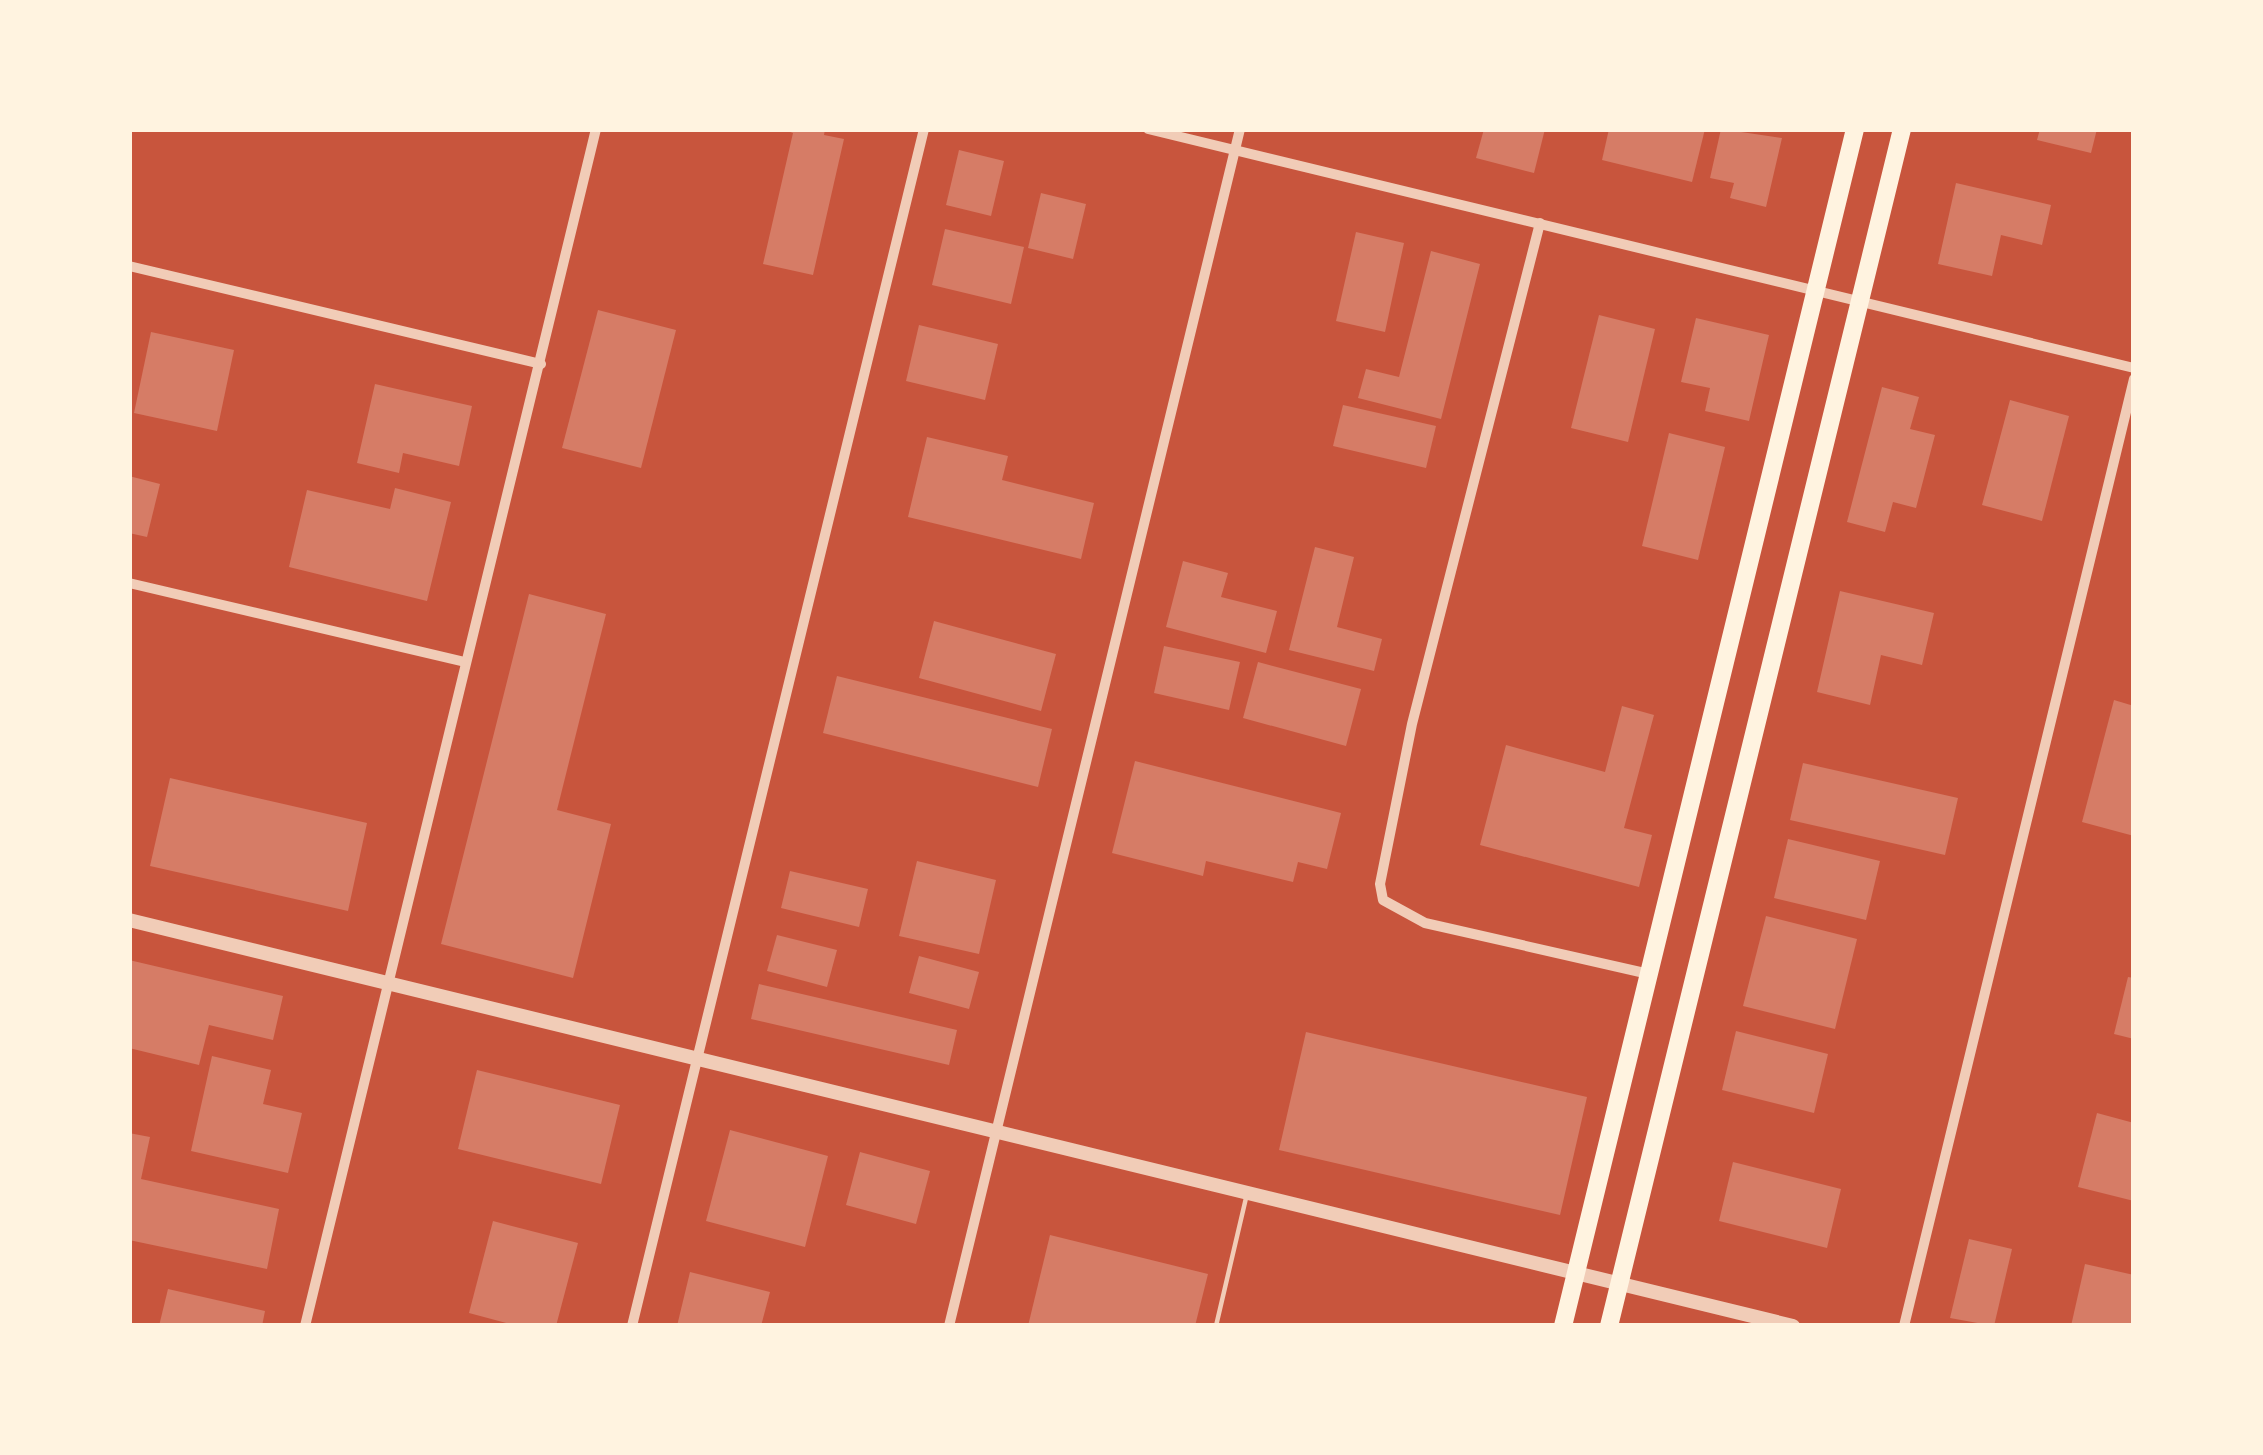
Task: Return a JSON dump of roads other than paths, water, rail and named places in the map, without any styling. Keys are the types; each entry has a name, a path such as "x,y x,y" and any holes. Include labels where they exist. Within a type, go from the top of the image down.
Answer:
{"highway":[{"path":"1563,1326 1855,129"},
{"path":"1609,1326 1902,129"}],"street":[{"path":"305,1326 596,129"},
{"path":"632,1326 924,129"},
{"path":"1148,129 2134,368"},
{"path":"949,1326 1240,129"},
{"path":"1540,224 1412,724 1380,884 1383,900 1400,914 1425,923 1650,975"},
{"path":"129,266 541,364"},
{"path":"1904,1326 2134,379"},
{"path":"129,583 465,662"},
{"path":"129,920 1793,1326"}],"lane":[{"path":"1216,1326 1247,1192"}]}
